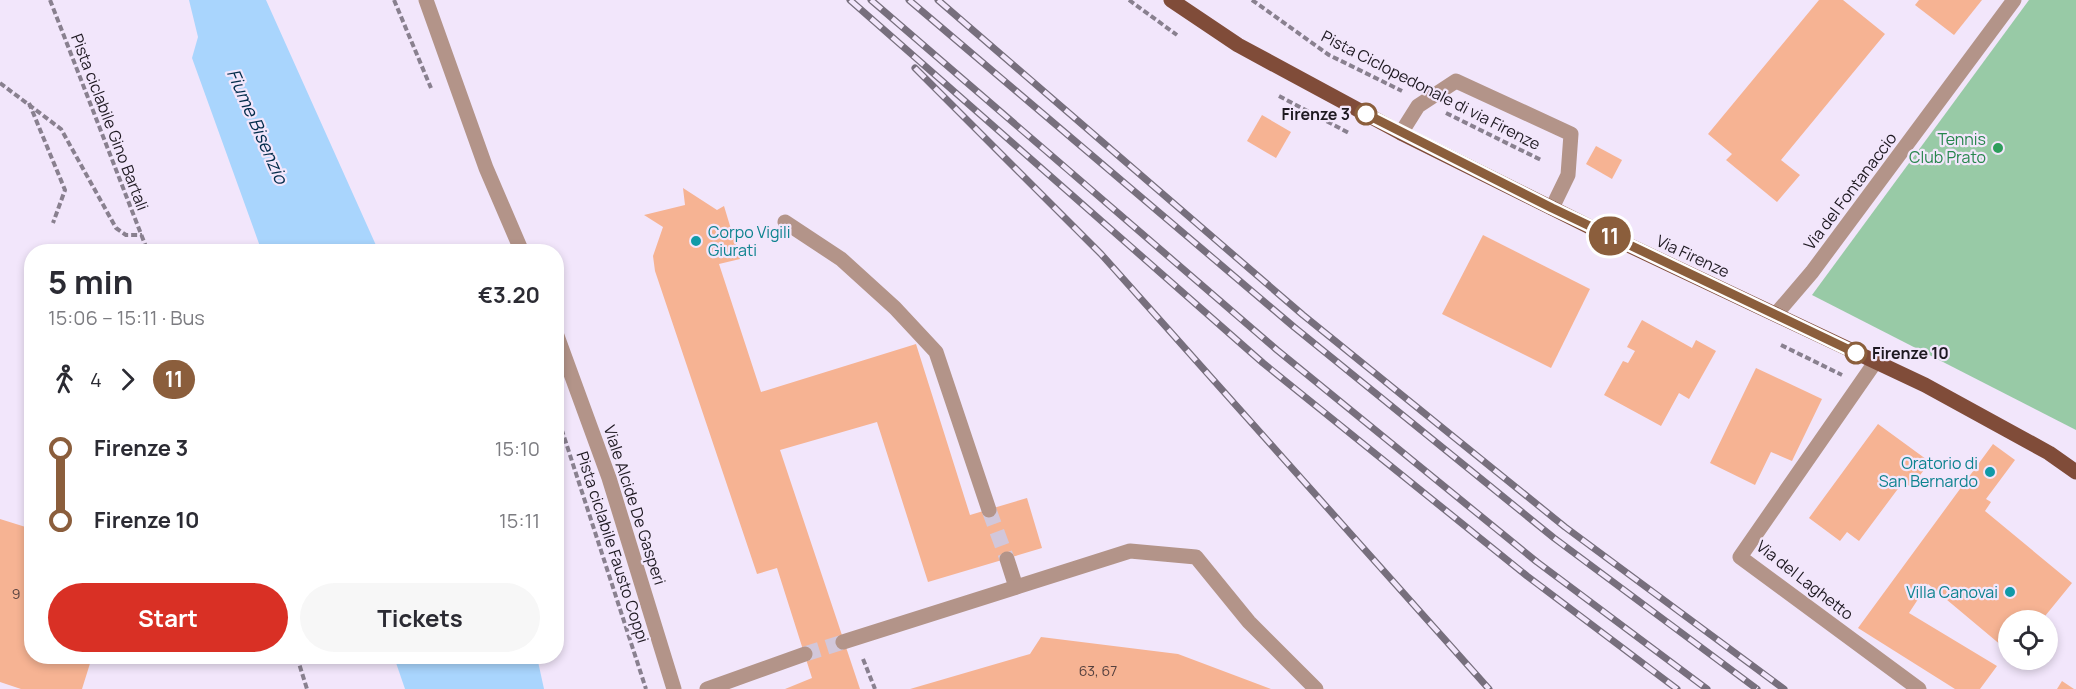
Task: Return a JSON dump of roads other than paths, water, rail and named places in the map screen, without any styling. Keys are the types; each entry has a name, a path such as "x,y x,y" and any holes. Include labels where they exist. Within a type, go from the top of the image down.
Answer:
{"main road":[{"name":"Via Firenze","path":"1171,0 1238,45 1401,133 1552,208 1876,361 2049,453 2076,472"}],"street":[{"path":"426,0 486,168 519,244"},
{"name":"Via del Fontanaccio","path":"1776,314 1812,272 2014,0"},
{"path":"1401,133 1418,106 1456,81 1571,134 1568,175 1552,208"},
{"path":"785,222 841,260 895,308 936,352 989,510"},
{"name":"Viale Alcide De Gasperi","path":"564,355 609,478 674,689"},
{"name":"Via del Laghetto","path":"1876,361 1740,556 1919,689"},
{"path":"850,641 1130,551 1196,557 1249,621 1316,689"},
{"path":"1006,559 1016,586"},
{"path":"707,689 805,654"}],"water":[{"name":"Fiume Bisenzio","path":"189,0 266,0 375,244 259,244 192,58 198,37"},
{"path":"396,664 539,664 544,689 405,689"}],"tunnel":[{"path":"989,510 1007,559"},
{"path":"805,654 843,642"}],"railway":[{"path":"850,0 1263,363 1527,576 1677,689"},
{"path":"871,0 1277,350 1537,562 1707,689"},
{"path":"909,0 1294,327 1554,538 1757,689"},
{"path":"938,0 1303,315 1565,527 1784,689"},
{"path":"915,68 1101,254 1489,689"}],"place":[{"name":"Firenze 3","path":"1366,114"},
{"name":"Tennis Club Prato","path":"1998,148"},
{"name":"Corpo Vigili Giurati","path":"696,241"},
{"name":"Firenze 10","path":"1856,353"},
{"name":"Oratorio di San Bernardo","path":"1990,472"},
{"name":"Villa Canovai","path":"2010,592"}]}
